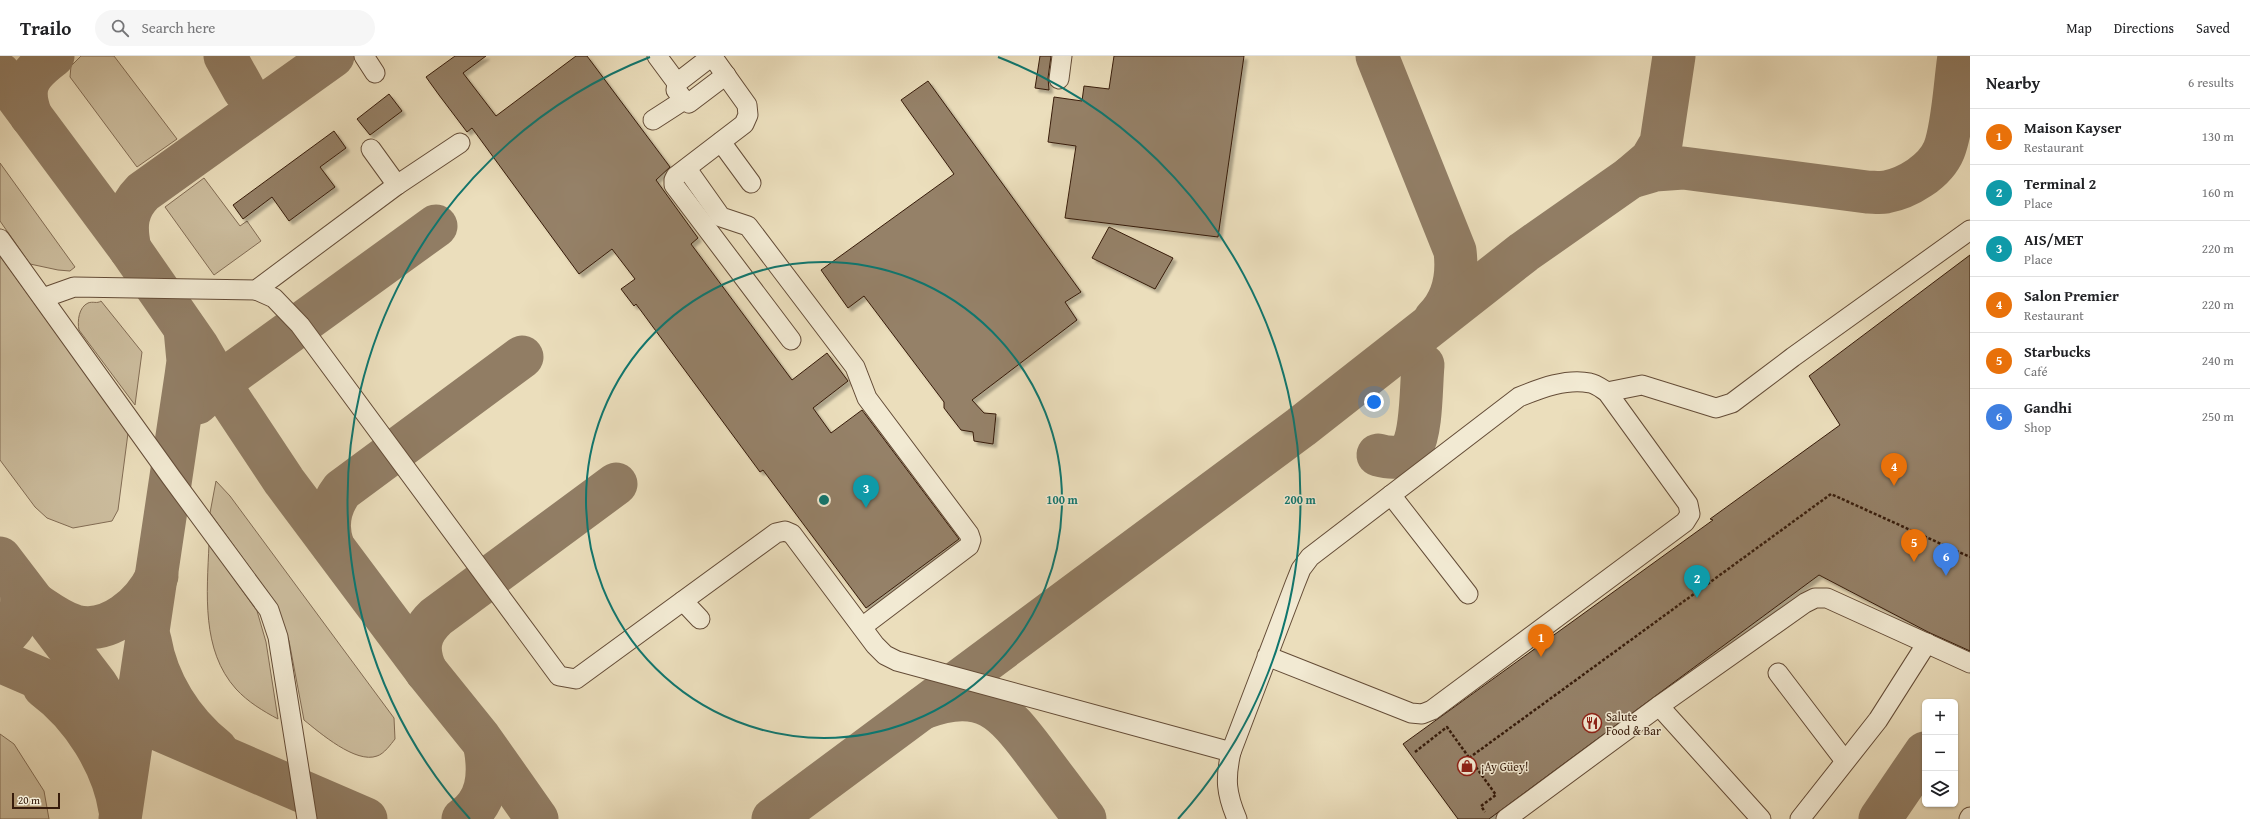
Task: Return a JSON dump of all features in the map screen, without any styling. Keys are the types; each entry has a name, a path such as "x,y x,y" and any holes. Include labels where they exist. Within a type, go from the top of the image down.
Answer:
{"lane":[{"path":"364,56 375,73"},
{"path":"657,56 677,83"},
{"path":"726,75 689,103 684,100 676,90 677,83 712,56 726,75 747,105 748,115 744,124 676,176 674,185 791,340"},
{"path":"1059,79 1062,56"},
{"path":"653,120 684,100"},
{"path":"721,142 751,183"},
{"path":"256,290 397,185 460,143"},
{"path":"371,149 397,185"},
{"path":"687,168 721,217 748,226 855,367 867,398 969,534 971,540 969,546 862,627"},
{"path":"1607,392 1642,385 1716,408 1732,403 1793,356 1970,230"},
{"path":"0,239 170,477 269,610 278,637 307,819"},
{"path":"43,298 74,287 256,290 274,298 300,325 558,676 576,679 776,533 785,531 792,534 885,655 897,661 1231,752"},
{"path":"1237,819 1228,796 1227,786 1226,773 1231,752 1267,656 1301,569 1310,557 1519,397 1543,387 1578,381 1592,383 1607,392 1688,504 1690,514 1685,522 1432,710 1422,714 1411,713 1267,656"},
{"path":"1391,494 1468,594"},
{"path":"1506,819 1659,706 1804,603 1815,598 1827,598 1970,663"},
{"path":"683,601 700,619"},
{"path":"1800,819 1878,720 1927,643"},
{"path":"1778,673 1845,761"},
{"path":"1659,706 1761,819"}],"path":[{"path":"1469,758 1831,494 1970,557"},
{"path":"1415,752 1447,727 1496,795 1481,806 1485,812"}],"shaded area":[{"path":"81,56 114,56 177,139 137,167 70,77 71,66"},
{"path":"0,163 75,267 70,271 30,264 0,221"},
{"path":"204,178 240,226 247,221 261,241 214,275 165,207"},
{"path":"0,256 128,433 118,510 112,521 73,528 47,518 35,507 0,460"},
{"path":"101,301 142,352 135,405 79,330 78,323 81,311 85,305 92,302"},
{"path":"216,481 230,496 394,718 395,739 380,755 368,757 359,756 349,752 304,720 289,641 275,602 210,513"},
{"path":"209,544 257,611 266,642 278,719 256,706 236,689 225,674 217,657 212,639 207,601"},
{"path":"0,734 14,744 44,791 49,819 0,819"}],"building":[{"path":"455,56 486,56 463,73 496,116 576,56 587,56 670,167 656,180 698,238 691,244 792,380 827,353 848,381 813,408 831,433 862,410 959,539 866,608 763,470 760,472 636,304 634,306 621,289 635,279 612,249 579,274 472,128 467,132 439,95 426,77"},
{"path":"1040,56 1051,56 1048,78 1049,90 1035,88"},
{"path":"1114,56 1244,56 1218,237 1065,218 1076,146 1048,142 1054,97 1082,101 1084,86 1109,89"},
{"path":"928,81 1081,292 1065,302 1077,320 972,400 984,413 996,414 993,444 974,441 973,432 961,430 944,408 944,402 864,296 848,308 821,270 954,174 901,100"},
{"path":"389,94 402,111 370,135 357,119"},
{"path":"334,131 346,148 320,167 335,187 289,221 272,197 243,219 233,205"},
{"path":"1109,227 1173,258 1155,289 1092,258"},
{"path":"1970,255 1970,651 1928,632 1819,575 1489,819 1458,819 1403,744 1713,520 1710,519 1840,425 1809,376"}],"taxiway":[{"path":"31,116 26,97 28,82 37,69 53,56"},
{"path":"225,56 244,90"},
{"path":"130,249 127,225 128,218 137,198 143,192 333,56"},
{"path":"1377,56 1455,251 1456,270 1453,287 1447,304 1435,319"},
{"path":"1631,177 1651,160 1661,143 1674,56"},
{"path":"773,819 1301,427 1524,252 1631,177 1655,170 1683,168 1867,192 1886,192 1894,190 1920,178 1934,165 1944,150 1952,117 1959,56"},
{"path":"0,74 130,249 198,347 219,383 284,481 426,671 480,738 537,819"},
{"path":"197,403 219,383 436,226"},
{"path":"120,819 188,361 185,329"},
{"path":"333,546 329,524 330,517 334,503 342,490 522,357"},
{"path":"1378,455 1387,457 1401,456 1405,455 1412,448 1418,430 1423,365"},
{"path":"426,671 421,656 421,642 426,629 436,617 616,484"},
{"path":"0,558 96,684 113,711"},
{"path":"37,605 60,620 75,626 88,628 101,626 113,622 134,607 151,587 157,576"},
{"path":"0,640 12,628 19,616 22,601 20,585"},
{"path":"150,640 158,671 173,700 192,726 216,749"},
{"path":"0,661 366,819"},
{"path":"44,687 58,698 71,712 94,742 111,775 120,810"},
{"path":"923,708 944,702 962,700 977,701 990,706 1002,715 1025,739 1085,819"},
{"path":"463,819 478,805 485,787 487,778 487,757 485,747"},
{"path":"1880,819 1922,757"}],"place":[{"name":"Salon Premier","path":"1894,486"},
{"name":"AIS/MET","path":"866,508"},
{"name":"Starbucks","path":"1914,562"},
{"name":"Gandhi","path":"1946,576"},
{"name":"Terminal 2","path":"1697,598"},
{"name":"Maison Kayser","path":"1541,657"},
{"name":"Salute Food & Bar","path":"1592,723"},
{"name":"¡Ay Güey!","path":"1467,766"}]}
